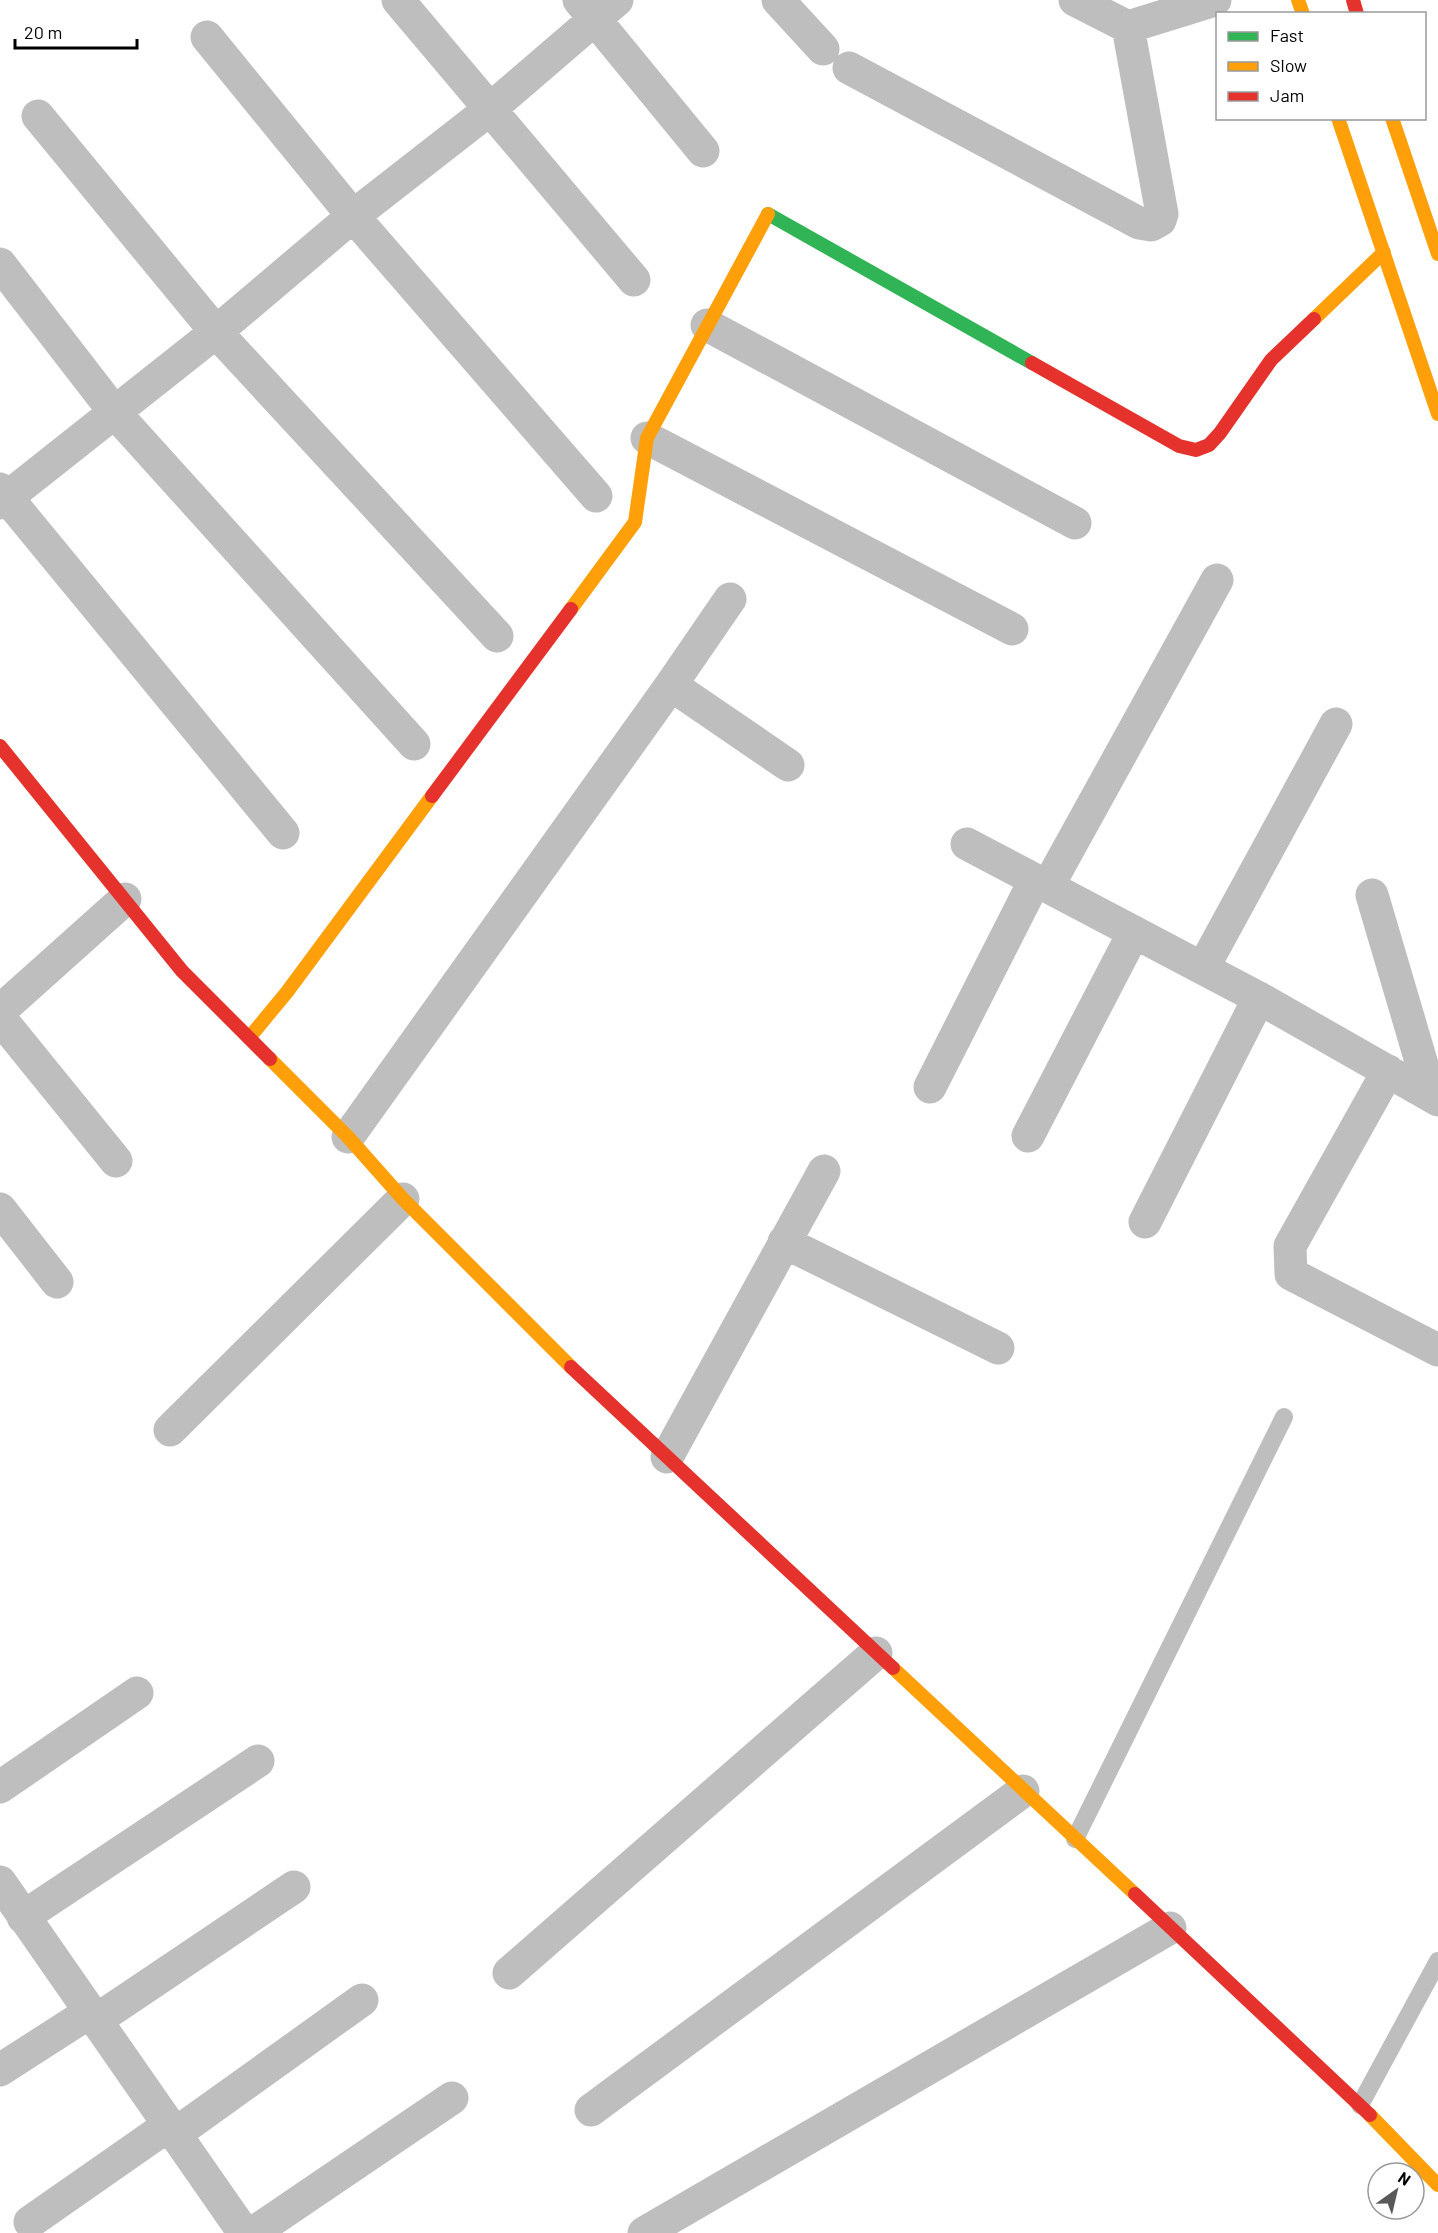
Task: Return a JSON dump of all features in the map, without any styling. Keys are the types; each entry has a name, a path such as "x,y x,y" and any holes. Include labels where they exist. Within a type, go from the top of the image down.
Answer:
{"street":[{"path":"398,0 634,280"},
{"path":"778,0 823,49"},
{"path":"1075,0 1128,27 1215,0"},
{"path":"283,833 2,496 116,414 353,216 489,110 597,6 703,151"},
{"path":"849,68 1139,223 1151,225 1160,220 1162,214 1128,27"},
{"path":"207,37 353,216 596,496"},
{"path":"38,116 216,332 497,636"},
{"path":"1339,120 1438,414"},
{"path":"1393,120 1427,188 1438,254"},
{"path":"249,1038 295,983 635,522 647,438 767,213 1179,446 1196,450 1209,446 1220,433 1271,360 1384,252"},
{"path":"0,264 116,414 414,744"},
{"path":"707,325 1075,523"},
{"path":"647,438 1012,629"},
{"path":"930,1087 1041,883 1217,579"},
{"path":"348,1137 730,599"},
{"path":"671,685 788,765"},
{"path":"1203,968 1336,724"},
{"path":"0,746 182,971 348,1137 403,1199 572,1368 1360,2105 1438,2185"},
{"path":"967,844 1203,968 1434,1097"},
{"path":"1372,895 1434,1097"},
{"path":"0,1011 125,899"},
{"path":"1028,1136 1134,932"},
{"path":"1145,1222 1258,998"},
{"path":"0,1018 116,1161"},
{"path":"1388,1071 1290,1246 1291,1274 1438,1350"},
{"path":"667,1457 824,1171"},
{"path":"170,1430 403,1199"},
{"path":"0,1209 57,1282"},
{"path":"784,1242 998,1348"},
{"path":"509,1973 876,1653"},
{"path":"0,1787 137,1693"},
{"path":"244,2233 93,2016 8,1900 258,1761"},
{"path":"591,2110 1023,1791"},
{"path":"0,2070 93,2016 294,1887"},
{"path":"644,2233 1170,1928"},
{"path":"30,2222 362,2000"},
{"path":"253,2233 452,2098"}],"lane":[{"path":"1075,1839 1284,1416"},
{"path":"1360,2105 1438,1961"}],"traffic: fast":[{"path":"768,214 1032,363"}],"traffic: slow":[{"path":"1298,0 1302,12"},
{"path":"1339,120 1438,414"},
{"path":"1393,120 1438,254"},
{"path":"571,609 635,522 647,438 768,214"},
{"path":"1314,319 1384,252"},
{"path":"249,1038 287,992 432,796"},
{"path":"270,1059 348,1137 403,1199 571,1367"},
{"path":"893,1668 1135,1894"},
{"path":"1370,2115 1438,2185"}],"traffic: jam":[{"path":"1353,0 1356,12"},
{"path":"1032,363 1179,446 1196,450 1209,445 1220,433 1271,360 1314,319"},
{"path":"432,796 571,609"},
{"path":"0,746 182,971 270,1059"},
{"path":"571,1367 893,1668"},
{"path":"1135,1894 1370,2115"}]}
